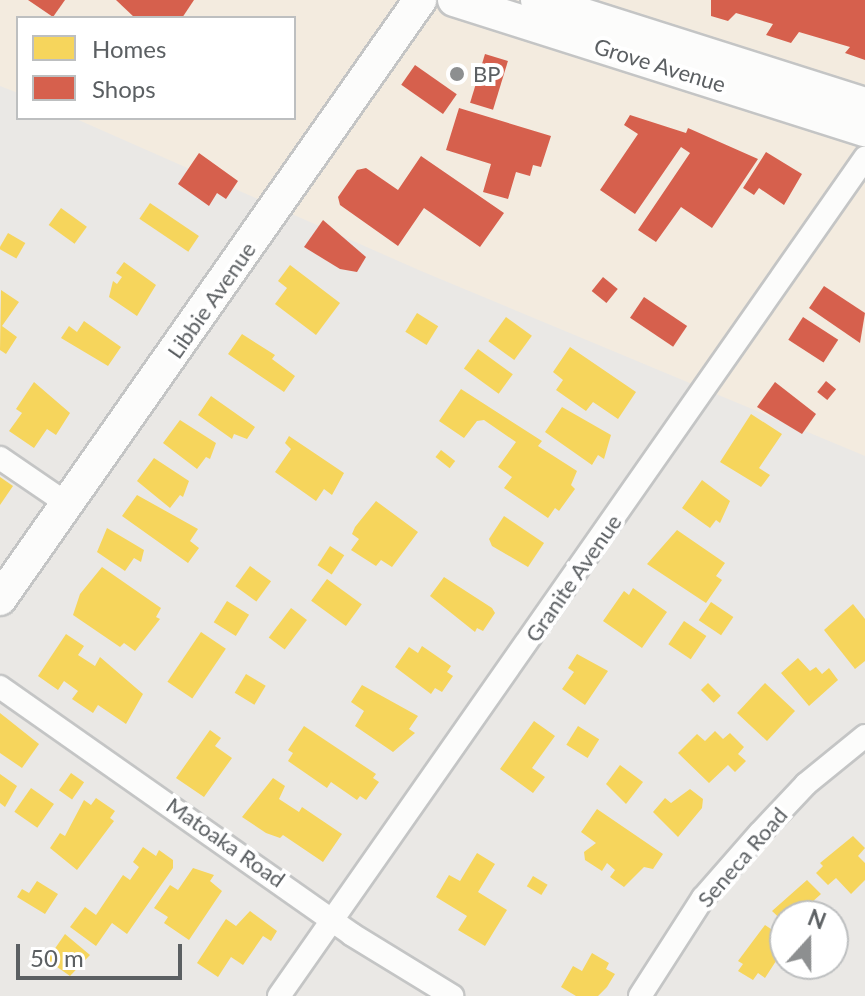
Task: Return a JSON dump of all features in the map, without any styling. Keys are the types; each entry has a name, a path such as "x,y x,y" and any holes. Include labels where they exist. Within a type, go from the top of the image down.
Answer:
{"street":[{"name":"Libbie Avenue","path":"0,599 69,505 420,0"},
{"name":"Grove Avenue","path":"454,0 865,130"},
{"name":"Grove Avenue","path":"537,0 865,104"},
{"name":"Granite Avenue","path":"279,996 865,158"},
{"path":"0,458 69,505"},
{"name":"Matoaka Road","path":"0,687 335,920 452,996"},
{"name":"Seneca Road","path":"640,996 703,898 750,843 806,784 865,736"}],"shaded area":[{"path":"0,0 865,0 865,456 421,271 79,120 296,120 296,16 16,16 16,92 0,86"}],"building: Homes":[{"path":"150,203 199,236 188,252 139,219"},
{"path":"61,208 87,227 75,244 49,225"},
{"path":"8,233 25,243 16,259 0,249"},
{"path":"124,262 156,285 137,316 109,297 113,281 117,284 122,277 116,273"},
{"path":"290,265 340,303 316,335 275,304 287,288 278,281"},
{"path":"1,290 19,302 2,326 17,337 6,354 0,350"},
{"path":"417,313 438,326 427,345 405,332"},
{"path":"506,317 532,336 514,360 488,341"},
{"path":"84,321 121,347 108,366 61,338 69,326 77,332"},
{"path":"242,334 275,355 272,359 295,376 284,392 228,354"},
{"path":"570,347 636,392 618,419 593,402 586,411 556,390 563,380 553,372"},
{"path":"478,349 513,374 499,394 464,368"},
{"path":"34,382 70,413 56,435 47,429 34,448 9,431 22,413 16,409"},
{"path":"461,389 542,441 538,446 577,471 571,485 575,489 559,511 555,508 548,518 504,488 512,477 498,467 516,442 484,420 477,421 464,438 439,421"},
{"path":"211,396 255,427 247,439 234,434 232,439 198,415"},
{"path":"562,407 611,435 604,459 598,455 592,465 545,432"},
{"path":"751,414 782,434 759,468 770,475 761,487 720,462"},
{"path":"180,420 216,443 210,459 206,457 197,469 163,443"},
{"path":"289,436 344,473 332,495 324,489 316,501 275,472 291,449 285,443"},
{"path":"441,450 455,461 450,468 435,457"},
{"path":"154,458 189,481 183,497 180,495 170,508 137,481"},
{"path":"0,477 13,486 0,505"},
{"path":"702,480 730,501 720,523 716,520 710,528 682,508"},
{"path":"137,495 198,529 190,541 199,548 188,563 122,516"},
{"path":"376,501 418,532 392,567 381,560 376,566 351,550 359,539 352,534 355,527"},
{"path":"504,516 544,543 528,567 492,546 489,539"},
{"path":"107,528 144,550 141,562 134,558 125,571 97,552"},
{"path":"677,530 725,563 716,576 722,580 706,603 647,564"},
{"path":"330,546 344,555 332,575 317,565"},
{"path":"250,566 271,581 256,602 235,586"},
{"path":"102,567 161,608 156,617 160,619 135,651 124,643 120,647 73,615 80,594"},
{"path":"444,577 492,608 495,613 483,631 477,628 475,632 430,596"},
{"path":"327,579 362,604 346,626 311,601"},
{"path":"633,588 667,612 642,648 603,621 624,591 629,595"},
{"path":"227,601 249,615 236,636 214,622"},
{"path":"711,602 733,617 721,635 699,620"},
{"path":"853,604 865,619 865,661 855,669 824,630"},
{"path":"291,608 307,620 285,650 269,638"},
{"path":"684,621 706,636 691,659 668,644"},
{"path":"201,632 226,649 192,699 167,682"},
{"path":"66,634 84,646 78,655 95,666 100,657 143,694 126,724 98,705 93,713 72,699 78,691 64,681 58,690 38,676"},
{"path":"422,646 451,666 447,672 453,676 442,692 435,688 431,694 395,667 409,647 418,653"},
{"path":"577,654 608,671 585,705 562,689 574,672 568,668"},
{"path":"798,658 810,671 816,667 822,674 829,668 838,680 809,706 781,673"},
{"path":"246,674 266,686 254,705 235,693"},
{"path":"708,683 721,696 714,703 701,690"},
{"path":"765,683 795,711 767,741 737,713"},
{"path":"362,685 418,716 409,729 415,733 393,752 355,726 364,711 351,702"},
{"path":"0,713 39,744 22,768 0,753"},
{"path":"534,721 555,736 532,768 545,777 533,793 500,769"},
{"path":"304,726 376,774 373,778 379,782 366,800 360,796 357,800 331,782 327,788 288,761 293,753 288,750"},
{"path":"578,726 599,739 588,758 566,745"},
{"path":"210,730 221,738 215,746 232,758 204,797 176,778"},
{"path":"715,731 723,739 730,733 744,747 738,754 746,761 735,772 728,765 709,783 678,753 697,734 705,741"},
{"path":"620,765 643,782 626,804 606,784"},
{"path":"71,773 84,782 72,799 59,790"},
{"path":"0,774 17,786 5,807 0,803"},
{"path":"273,778 285,786 279,799 299,812 302,807 342,834 323,862 283,835 280,838 266,833 242,817"},
{"path":"31,788 54,804 37,828 14,812"},
{"path":"690,789 703,799 702,808 678,837 653,812 665,798 671,803"},
{"path":"96,798 115,811 110,818 114,821 77,870 50,848 60,833 65,836 84,800 91,805"},
{"path":"597,809 663,854 653,869 644,867 624,887 610,877 615,870 607,863 602,871 585,860 584,852 596,843 581,832"},
{"path":"853,836 865,848 858,856 865,863 865,880 851,894 836,878 828,885 816,873 823,866 820,863"},
{"path":"143,847 156,856 159,850 173,860 173,868 127,934 112,923 96,946 70,927 85,907 96,915 123,875 130,880 139,867 133,862"},
{"path":"477,853 495,864 478,892 507,910 485,946 458,930 467,916 436,897 449,875 460,881"},
{"path":"193,868 214,875 210,881 222,891 189,940 164,923 168,917 154,908 170,885 178,890"},
{"path":"533,876 548,885 541,895 527,886"},
{"path":"807,880 821,894 814,900 784,900"},
{"path":"37,881 58,894 45,914 17,897 22,889 29,893"},
{"path":"250,911 277,931 271,941 263,936 243,965 231,957 218,977 197,963 226,919 236,926"},
{"path":"765,925 769,928 769,972 765,978 758,973 753,980 738,971 743,964 738,961"},
{"path":"65,934 90,955 70,976 47,960"},
{"path":"592,953 609,963 606,969 615,974 607,987 598,996 576,996 561,987 573,966 582,971"}],"building: Shops":[{"path":"28,0 65,0 52,16"},
{"path":"116,0 194,0 183,16 133,16"},
{"path":"711,0 865,0 865,60 845,53 850,47 799,32 791,43 766,35 773,24 736,13 728,21 711,16"},
{"path":"485,54 508,61 493,110 470,103"},
{"path":"415,65 457,94 443,114 401,85"},
{"path":"459,108 551,136 541,167 533,165 530,176 516,172 508,199 483,192 491,164 446,150"},
{"path":"630,115 686,133 688,128 758,159 712,228 681,207 656,242 638,230 690,153 681,147 635,214 600,190 638,134 624,125"},
{"path":"766,152 802,174 784,205 759,188 754,195 743,188"},
{"path":"199,153 238,181 226,199 217,193 209,206 178,184"},
{"path":"421,156 504,213 480,247 424,208 398,246 340,205 338,197 357,170 366,168 398,190"},
{"path":"323,220 366,257 357,272 340,269 304,247"},
{"path":"603,277 618,289 606,303 592,291"},
{"path":"824,286 865,313 860,343 809,308"},
{"path":"644,297 687,326 673,347 630,318"},
{"path":"803,317 838,340 824,363 788,340"},
{"path":"826,381 836,389 827,400 817,392"},
{"path":"775,382 816,414 802,434 757,407"}],"place":[{"name":"BP","path":"457,74"}]}
